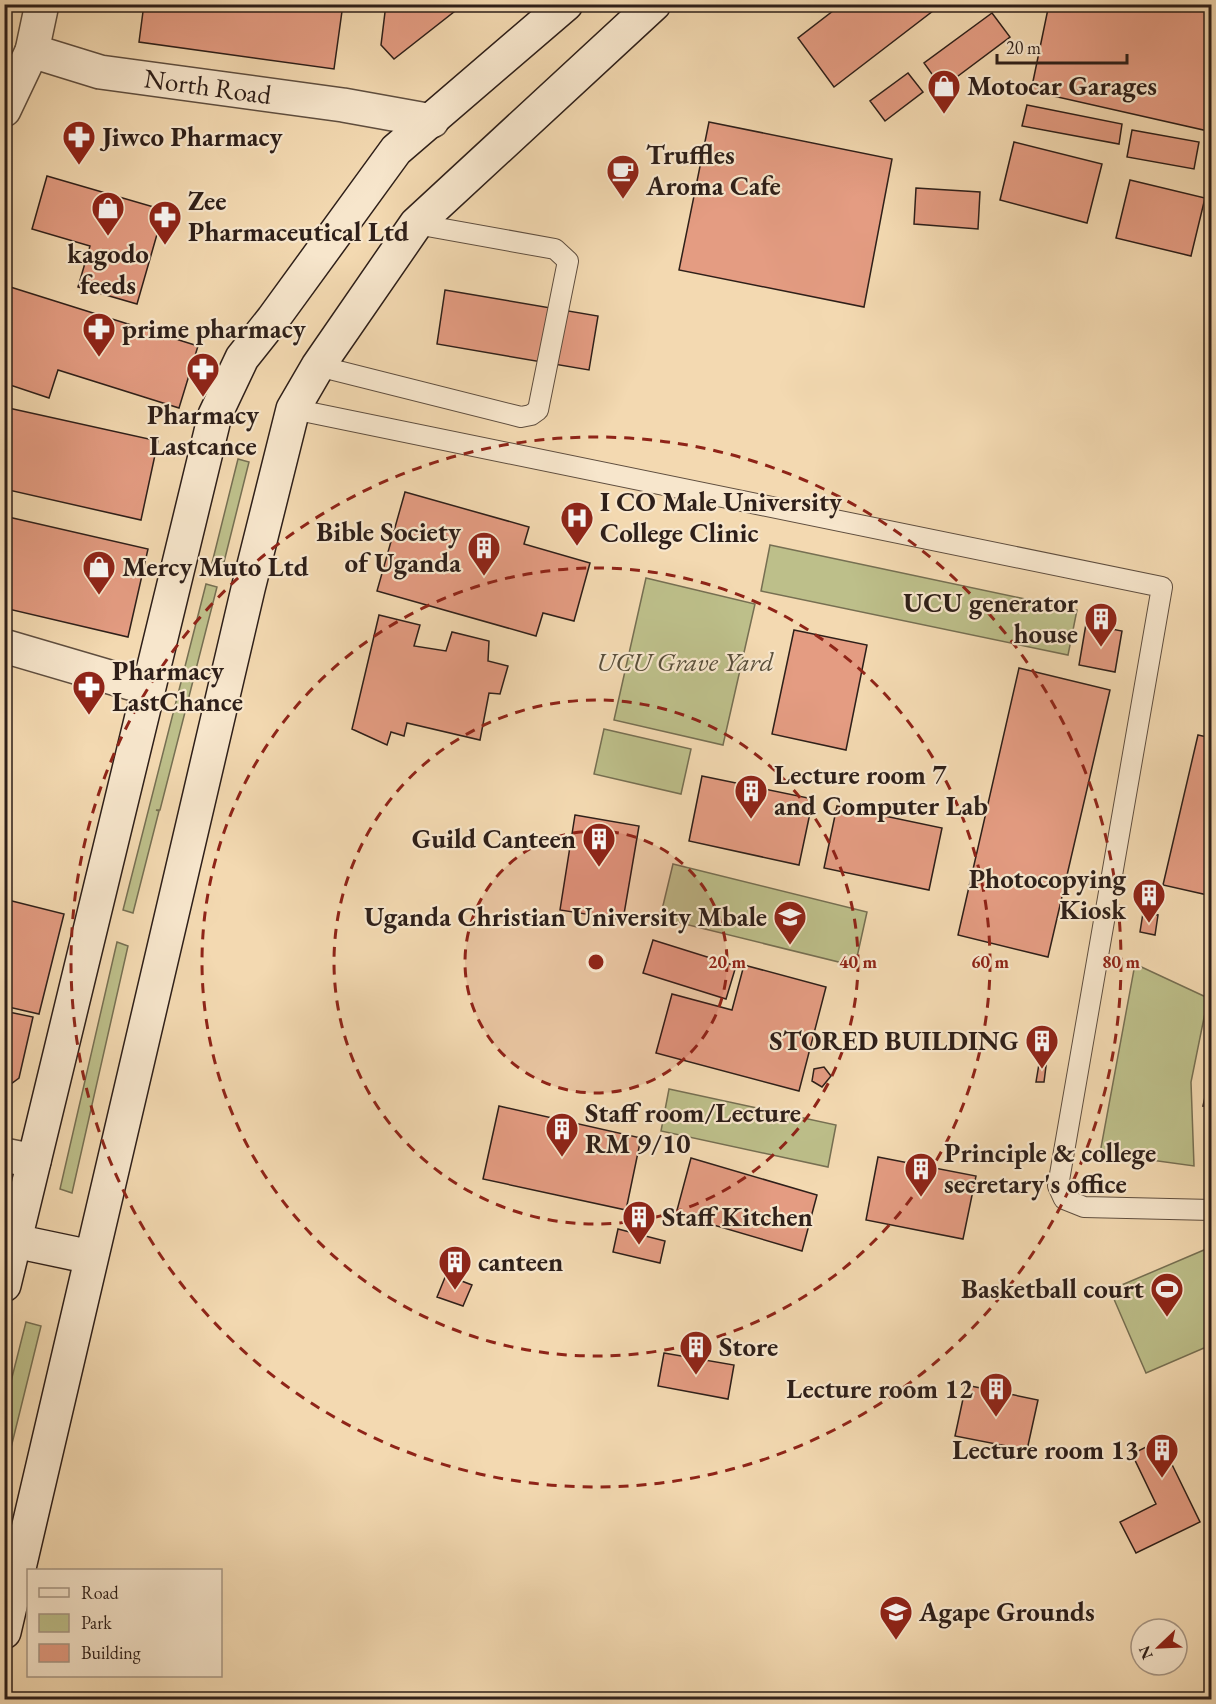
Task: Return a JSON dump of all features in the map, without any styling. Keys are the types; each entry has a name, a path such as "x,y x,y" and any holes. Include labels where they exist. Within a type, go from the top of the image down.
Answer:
{"main road":[{"path":"4,110 32,51 42,4"},
{"path":"4,1285 15,1241 19,1158 181,563 215,416 242,358 396,150 566,4"},
{"path":"4,1632 293,409 318,366 416,224 654,4"},
{"name":"North Road","path":"32,51 100,72 343,105 432,121"},
{"path":"4,646 147,688"},
{"path":"15,1241 91,1257"}],"lane":[{"path":"318,366 521,417 531,415 538,410 568,261 555,249 416,224"},
{"path":"293,409 1162,588 1058,1186 1064,1199 1083,1207 1212,1210"}],"green space":[{"path":"238,459 249,462 223,566 212,563"},
{"path":"770,545 1077,610 1068,655 761,591"},
{"name":"UCU Grave Yard","path":"646,578 755,604 723,745 614,720"},
{"path":"206,584 217,587 160,810 156,810 159,811 133,913 123,910"},
{"path":"604,729 691,749 681,794 594,774"},
{"path":"673,864 867,912 855,966 660,918"},
{"path":"117,942 128,946 72,1193 60,1189"},
{"path":"1135,964 1208,998 1191,1082 1194,1166 1100,1153"},
{"path":"669,1089 836,1125 828,1167 661,1131"},
{"name":"Basketball court","path":"1211,1247 1211,1345 1146,1373 1110,1290"},
{"path":"26,1322 41,1326 5,1472 5,1405"}],"building":[{"path":"144,4 343,4 334,69 139,42"},
{"path":"386,4 464,4 394,59 381,45"},
{"path":"842,4 942,4 834,87 798,38"},
{"path":"1049,4 1212,4 1212,111 1208,131 1031,91"},
{"path":"992,13 1010,37 942,88 924,63"},
{"path":"908,73 923,92 885,121 870,101"},
{"path":"1027,105 1122,124 1119,144 1022,126"},
{"path":"709,122 892,159 864,307 679,270"},
{"path":"1132,130 1199,142 1194,169 1127,157"},
{"path":"1014,142 1102,164 1087,223 1000,200"},
{"name":"kagodo feeds","path":"47,176 164,210 137,304 78,287 90,246 32,229"},
{"path":"1130,180 1205,198 1191,256 1116,238"},
{"path":"916,188 980,192 978,229 914,224"},
{"name":"prime pharmacy","path":"4,285 198,346 179,408 58,370 49,398 4,383"},
{"path":"445,290 598,316 589,370 437,344"},
{"path":"4,407 158,441 141,520 4,489"},
{"name":"Bible Society of Uganda","path":"405,492 529,527 524,544 590,563 574,621 543,613 536,636 377,591"},
{"path":"4,516 148,549 128,637 4,608"},
{"path":"379,615 420,625 414,646 446,651 452,632 489,641 488,661 508,666 500,694 489,693 480,740 407,723 404,736 391,732 387,745 352,729"},
{"name":"UCU generator house","path":"1086,624 1122,631 1115,672 1079,665"},
{"path":"794,630 867,645 846,750 772,734"},
{"path":"1019,668 1110,690 1048,957 958,935"},
{"path":"1198,735 1212,738 1212,896 1163,885"},
{"name":"Lecture room 7 and Computer Lab","path":"702,776 813,799 799,865 689,841"},
{"path":"837,806 942,828 929,890 824,868"},
{"name":"Guild Canteen","path":"575,815 639,826 623,920 560,910"},
{"path":"4,899 64,914 39,1014 4,1006"},
{"name":"Photocopying Kiosk","path":"1143,913 1158,915 1155,935 1140,932"},
{"path":"653,940 736,966 726,999 643,973"},
{"path":"744,965 826,987 799,1091 656,1053 672,994 732,1010"},
{"path":"4,1011 33,1017 19,1078 4,1089"},
{"name":"STORED BUILDING","path":"1040,1058 1047,1058 1044,1082 1036,1082"},
{"path":"1212,1065 1212,1107 1203,1106"},
{"path":"824,1067 831,1076 822,1087 812,1081 814,1069"},
{"name":"Staff room/Lecture RM 9/10","path":"499,1106 641,1138 626,1210 483,1179"},
{"name":"Principle & college secretary's office","path":"878,1157 976,1176 963,1239 866,1220"},
{"path":"691,1158 817,1195 802,1251 676,1214"},
{"name":"Staff Kitchen","path":"618,1229 665,1241 660,1263 613,1252"},
{"name":"canteen","path":"446,1275 472,1285 463,1306 437,1297"},
{"name":"Store","path":"664,1353 734,1365 728,1399 658,1386"},
{"name":"Lecture room 12","path":"966,1385 1038,1400 1027,1450 955,1436"},
{"name":"Lecture room 13","path":"1160,1440 1200,1522 1136,1553 1120,1522 1156,1504 1132,1454"}],"place":[{"name":"Motocar Garages","path":"944,115"},
{"name":"Jiwco Pharmacy","path":"79,166"},
{"name":"Truffles Aroma Cafe","path":"623,200"},
{"name":"kagodo feeds","path":"108,237"},
{"name":"Zee Pharmaceutical Ltd","path":"165,246"},
{"name":"prime pharmacy","path":"99,358"},
{"name":"Pharmacy Lastcance","path":"203,398"},
{"name":"I CO Male University College Clinic","path":"577,547"},
{"name":"Bible Society of Uganda","path":"484,577"},
{"name":"Mercy Muto Ltd","path":"99,596"},
{"name":"UCU generator house","path":"1101,648"},
{"name":"Pharmacy LastChance","path":"89,716"},
{"name":"Lecture room 7 and Computer Lab","path":"751,820"},
{"name":"Guild Canteen","path":"599,868"},
{"name":"Photocopying Kiosk","path":"1149,924"},
{"name":"Uganda Christian University Mbale","path":"790,946"},
{"name":"STORED BUILDING","path":"1042,1070"},
{"name":"Staff room/Lecture RM 9/10","path":"562,1158"},
{"name":"Principle & college secretary's office","path":"921,1198"},
{"name":"Staff Kitchen","path":"639,1246"},
{"name":"canteen","path":"455,1291"},
{"name":"Basketball court","path":"1167,1318"},
{"name":"Store","path":"696,1376"},
{"name":"Lecture room 12","path":"996,1418"},
{"name":"Lecture room 13","path":"1162,1479"},
{"name":"Agape Grounds","path":"896,1641"}]}
